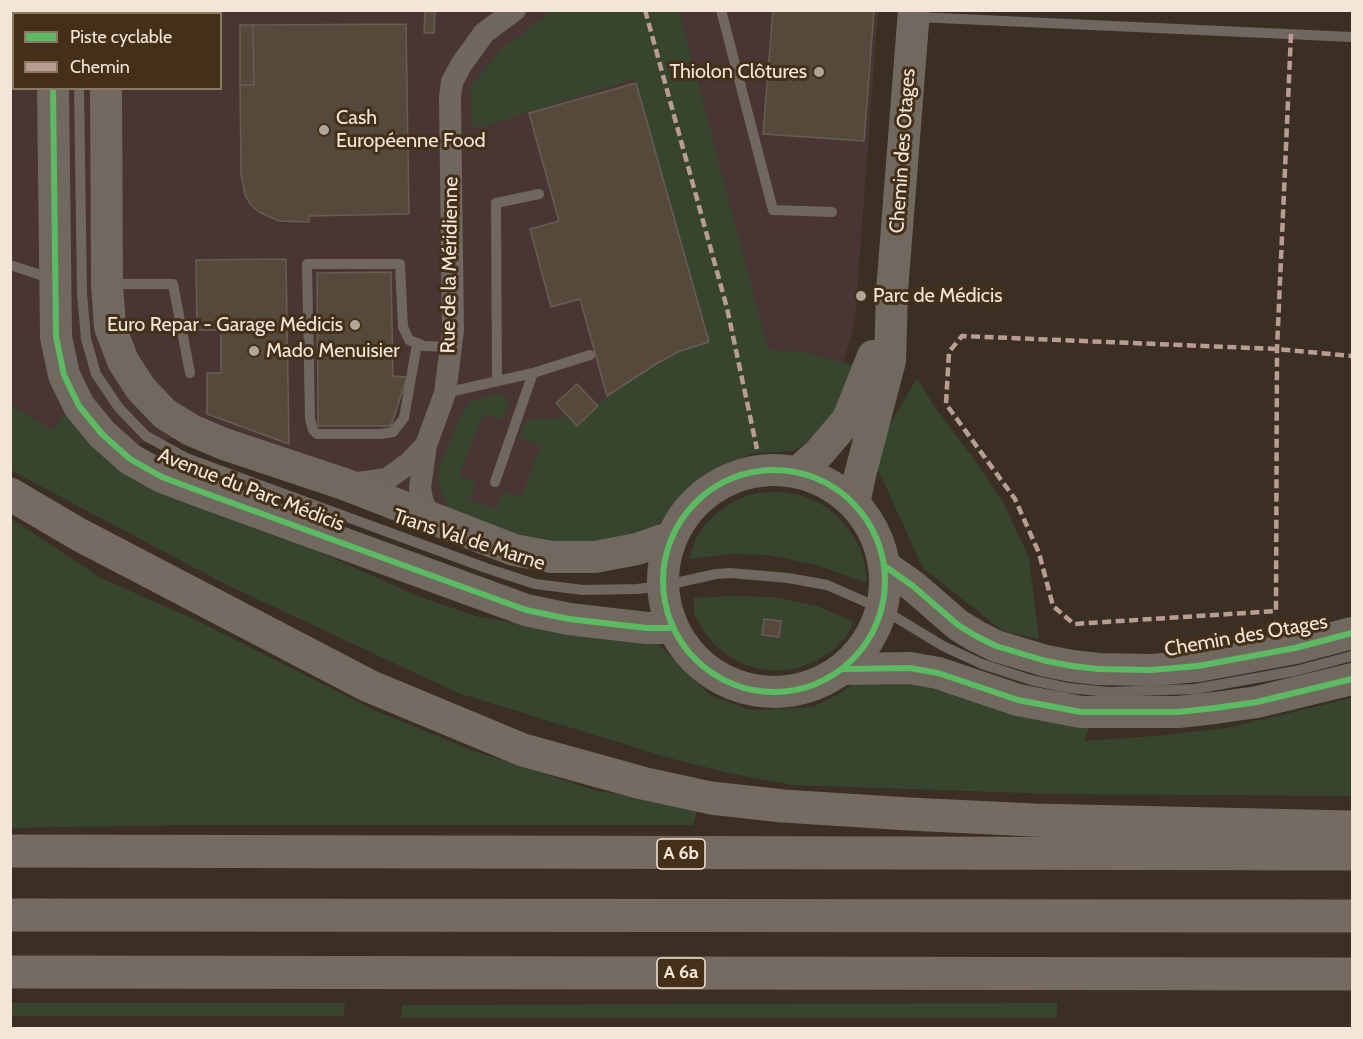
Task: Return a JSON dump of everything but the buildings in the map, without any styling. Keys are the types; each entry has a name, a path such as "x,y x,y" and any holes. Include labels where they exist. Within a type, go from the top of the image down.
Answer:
{"highway":[{"path":"10,494 88,539 369,686 523,750 642,783 711,798 783,806 909,814 1124,823 1353,827"},
{"name":"A 6b","path":"10,851 1353,854"},
{"path":"10,915 1353,916"},
{"name":"A 6a","path":"10,972 1353,974"}],"street":[{"name":"Rue de la Méridienne","path":"344,484 387,479 409,463 426,445 445,393 453,330 450,97 452,82 484,33 515,10"},
{"name":"Chemin des Otages","path":"854,504 890,361 892,291 914,14"},
{"name":"Avenue du Parc Médicis","path":"53,90 56,337 64,375 79,406 102,434 130,459 162,477 526,610 569,619 647,628 672,628"},
{"name":"Avenue du Parc Médicis","path":"106,90 107,284 110,327 123,361 141,388 165,414 191,430 224,444 344,484 514,550 551,557 595,557 637,549 671,537"},
{"name":"Chemin des Otages","path":"799,471 820,452 848,419 869,371 892,291"},
{"path":"426,445 420,488 429,518"},
{"path":"761,470 799,471 831,485 854,504 869,524 886,567 875,624 868,642 843,669 819,684 791,692 762,692 734,686 709,672 688,652 672,628 665,607 662,586 664,561 671,537 686,512 707,491 733,477 761,470"},
{"name":"Chemin des Otages","path":"886,567 958,625 976,636 996,646 1072,666 1151,670 1198,666 1296,648 1353,633"},
{"path":"843,669 910,668 938,674 1018,700 1081,712 1178,712 1215,708 1257,702 1353,679"}],"lane":[{"path":"721,10 773,210 832,212"},
{"path":"914,14 1353,38"},
{"name":"Trans Val de Marne","path":"79,90 82,293 86,339 96,374 118,408 146,436 186,458 486,568 536,584 583,590 637,589 716,574 746,574 827,585 875,624 943,646 982,664 1031,680 1068,688 1109,692 1170,691 1221,686 1353,656"},
{"path":"497,381 496,203 539,194"},
{"path":"417,344 404,418 393,432 317,434 312,430 310,418 307,264 400,264 403,327 409,340 423,346 450,347"},
{"path":"10,265 56,280"},
{"path":"107,284 173,284 190,373"},
{"path":"445,393 533,373 590,355"},
{"path":"495,482 533,373"}],"shaded area":[{"path":"10,11 878,11 855,321 845,357 823,406 793,451 752,453 708,473 680,497 650,535 595,551 185,437 85,452 11,404"}],"green space":[{"path":"552,11 679,11 768,349 810,353 855,366 839,407 818,435 793,451 752,453 708,473 680,497 650,535 563,550 455,515 447,506 438,482 441,462 457,424 470,401 499,394 507,399 508,405 502,420 484,413 459,476 476,482 470,500 496,509 503,491 521,497 541,445 520,438 525,423 529,420 569,417 577,425 607,396 656,364 680,351 709,342 634,79 483,127 472,127 471,86 501,49"},
{"path":"917,378 932,403 1004,504 1029,558 1039,639 1003,631 923,568 876,465 881,439"},
{"path":"10,404 52,430 69,409 243,518 420,597 479,617 589,635 628,637 658,644 710,695 750,710 813,707 853,684 924,683 1089,728 1084,741 1227,728 1352,698 1352,796 1054,794 793,785 733,774 673,759 458,693 225,584 14,472 11,469"},
{"path":"785,492 802,496 820,503 836,515 849,529 859,546 865,565 867,583 816,565 769,555 731,554 689,559 695,540 718,512 749,495"},
{"path":"10,518 101,578 200,622 376,711 474,751 594,790 697,809 693,825 179,825 11,828"},
{"path":"773,597 817,606 854,622 845,638 832,651 816,661 798,668 780,671 762,669 745,665 728,656 714,644 694,613 694,598"},
{"path":"11,1003 345,1003 344,1016 11,1016"},
{"path":"1057,1003 1057,1018 401,1018 402,1005"}],"marked path":[{"path":"645,10 727,308 757,449"},
{"path":"1291,34 1277,349 1276,611 1074,624 1053,606 1039,553 1015,499 946,404 949,352 962,336 1277,349 1352,356"}],"cycle path":[{"path":"53,90 56,337 64,375 79,406 102,434 130,459 162,477 526,610 569,619 647,628 672,628"},
{"path":"763,470 785,470 817,478 853,502 877,538 883,559 885,581 883,603 877,624 853,660 817,684 785,692 763,692 731,684 703,667 688,652 671,624 663,592 663,570 671,538 688,510 703,495 731,478 763,470"},
{"path":"886,567 913,586 958,625 976,636 996,646 1072,666 1151,670 1198,666 1295,648 1352,633"},
{"path":"843,669 910,668 938,673 1018,700 1081,712 1178,712 1215,708 1257,702 1352,679"}],"place":[{"name":"Thiolon Clôtures","path":"819,72"},
{"name":"Cash Européenne Food","path":"324,130"},
{"name":"Parc de Médicis","path":"861,296"},
{"name":"Euro Repar - Garage Médicis","path":"355,325"},
{"name":"Mado Menuisier","path":"254,351"}]}
